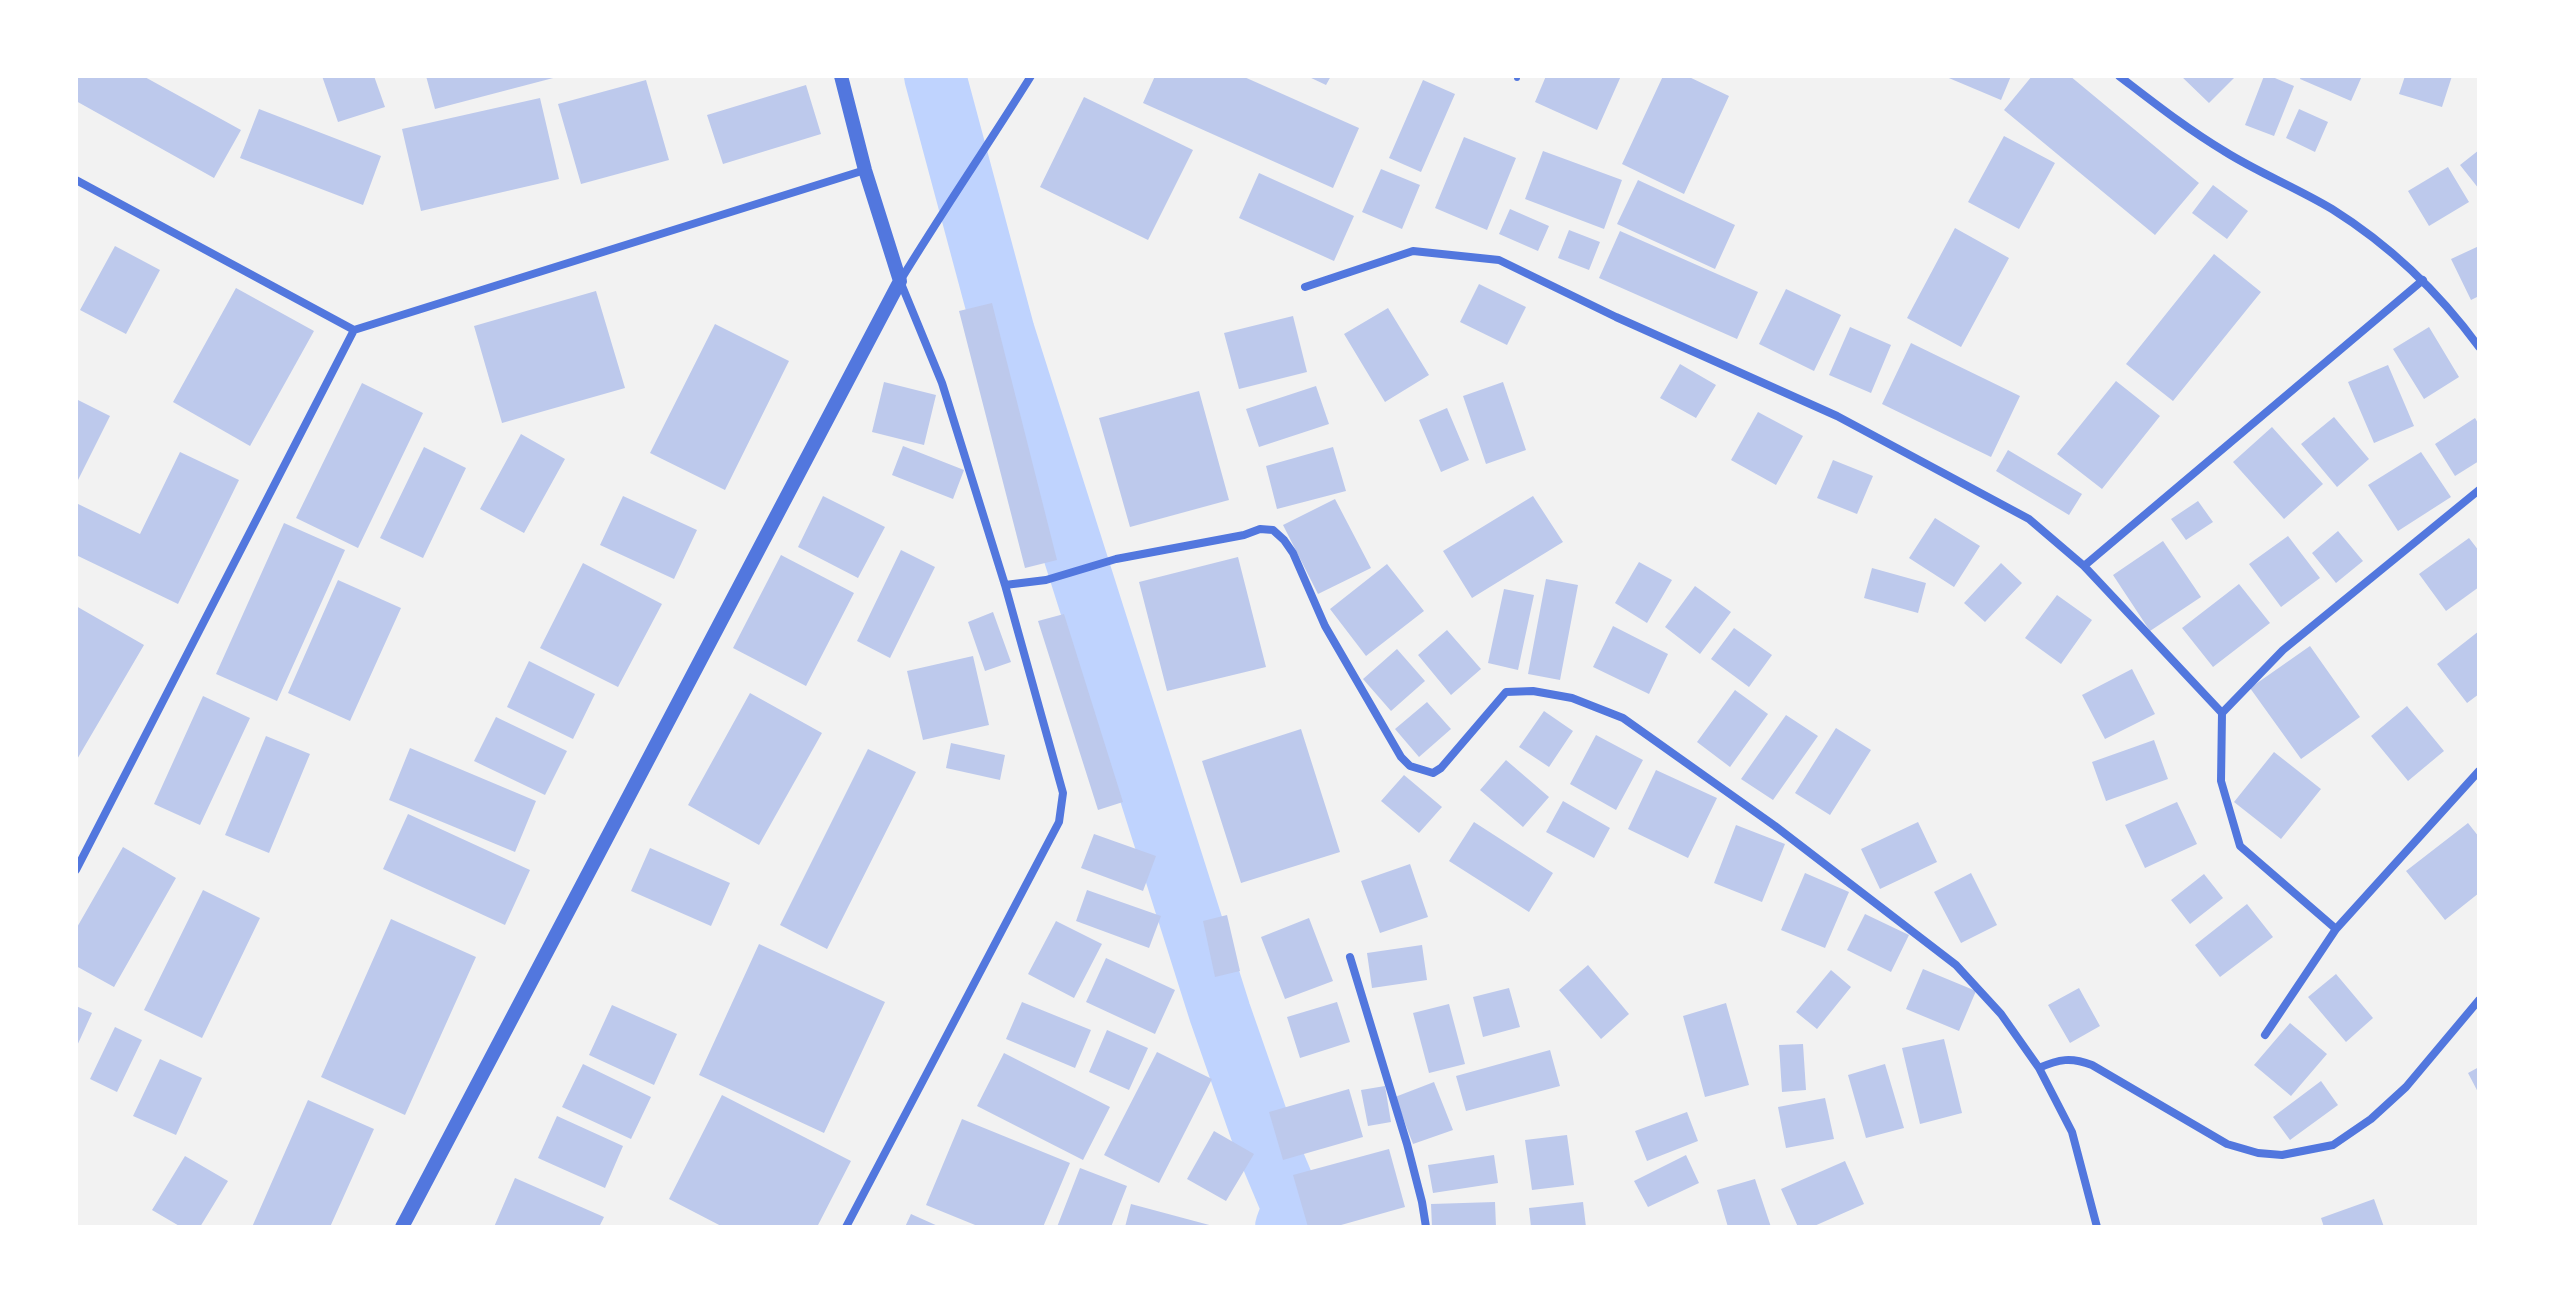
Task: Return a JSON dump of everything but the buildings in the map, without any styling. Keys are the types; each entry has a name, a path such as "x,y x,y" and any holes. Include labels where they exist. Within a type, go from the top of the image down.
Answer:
{"street":[{"path":"841,76 865,170 900,281 942,383 1005,585 1063,793 1059,822 846,1227"},
{"path":"402,1227 900,281 1031,76"},
{"path":"2119,76 2226,153 2334,210 2389,250 2451,308 2479,347"},
{"path":"76,870 354,330 865,170"},
{"path":"76,180 354,330"},
{"path":"1305,287 1413,251 1499,260 1616,317 1837,416 2029,519 2084,566 2222,713"},
{"path":"2084,566 2423,280"},
{"path":"2336,929 2240,846 2221,781 2222,713 2283,650 2479,490"},
{"path":"1005,585 1046,580 1116,559 1244,535 1260,529 1273,530 1293,553 1325,626 1401,757 1410,766 1433,773 1441,768 1506,692 1533,691 1572,698 1623,718 1775,826 1956,965 2001,1014 2039,1068 2072,1132 2097,1227"},
{"path":"2265,1035 2336,929 2479,771"},
{"path":"1350,957 1407,1144 1426,1227"},
{"path":"2039,1068 2074,1058 2092,1065 2227,1144 2258,1153 2282,1155 2333,1145 2371,1119 2406,1087 2479,1000"}],"waterway":[{"path":"935,76 1004,333 1220,1013 1264,1139 1293,1208 1286,1227"}]}
